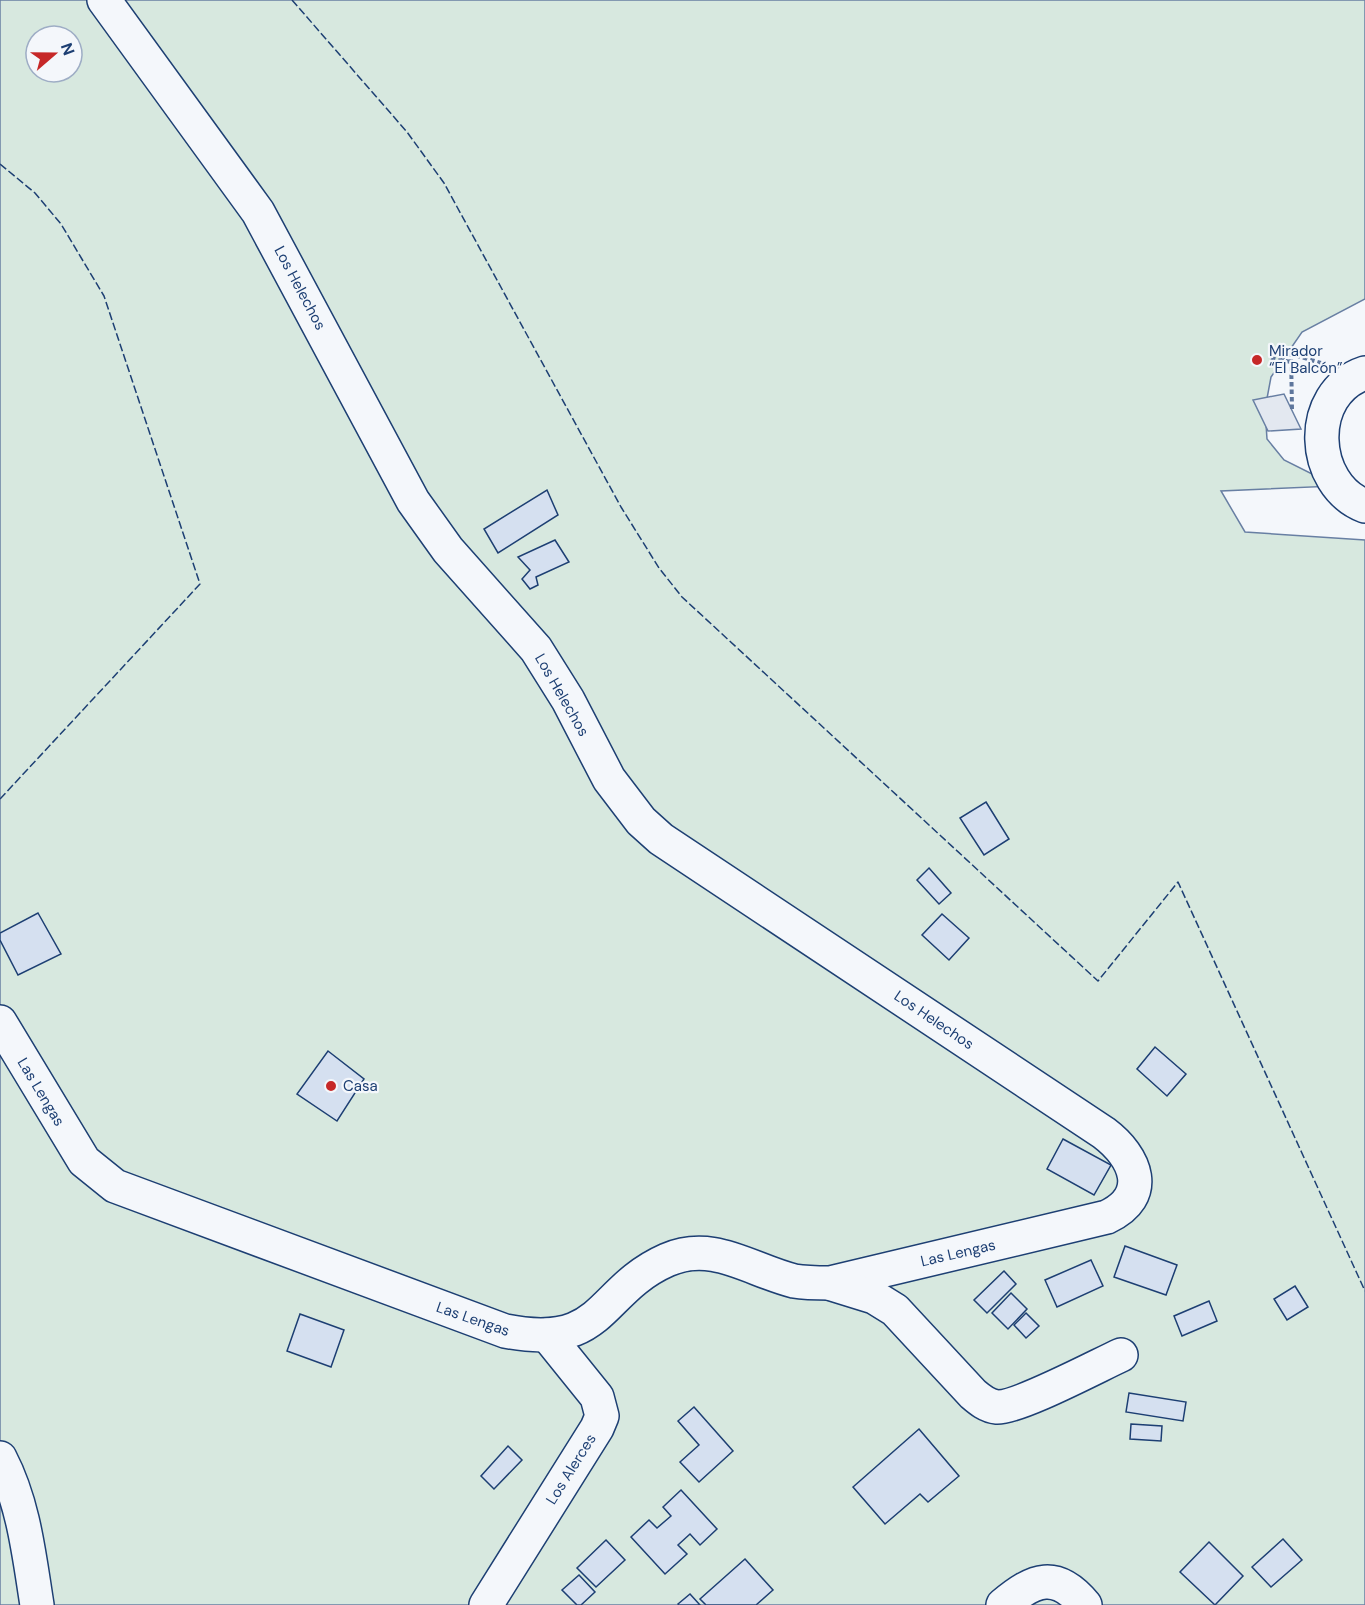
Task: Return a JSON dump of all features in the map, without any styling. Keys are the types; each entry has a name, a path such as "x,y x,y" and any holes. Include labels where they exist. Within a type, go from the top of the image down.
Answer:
{"street":[{"name":"Los Helechos","path":"104,0 258,212 412,501 448,550 536,650 568,699 609,779 641,821 671,845 1104,1133 1124,1152 1135,1176"},
{"path":"1365,373 1342,388 1329,402 1323,424 1323,458 1336,486 1365,506"},
{"name":"Las Lengas","path":"0,1022 77,1152 98,1175 115,1186 505,1331 528,1336 571,1331 589,1323 648,1271 667,1260 687,1254 707,1253 728,1256 795,1281 830,1283 1107,1217 1118,1212 1127,1203 1134,1190 1135,1176"},
{"path":"830,1283 874,1297 895,1310 973,1394 983,1403 995,1407 1017,1402 1121,1355"},
{"name":"Los Alerces","path":"486,1605 597,1428 602,1416 597,1397 547,1335"},
{"path":"0,1458 14,1489 22,1518 37,1605"},
{"path":"1003,1605 1029,1586 1049,1581 1069,1587 1085,1605"}],"path":[{"path":"1291,354 1291,403 1294,413"},
{"path":"1271,358 1291,362"}],"shaded area":[{"path":"0,0 1365,0 1365,299 1302,332 1271,377 1265,409 1267,439 1284,460 1336,486 1221,491 1245,532 1365,540 1365,1605 0,1605"},
{"path":"1284,394 1301,429 1268,431 1253,400"}],"building":[{"path":"547,490 558,515 498,553 484,529"},
{"path":"555,540 569,562 536,577 538,585 530,589 522,579 530,570 518,557"},
{"path":"986,802 1009,839 984,855 960,818"},
{"path":"929,868 951,893 939,904 917,880"},
{"path":"38,913 61,954 18,975 0,940 0,933"},
{"path":"942,914 969,938 949,960 922,935"},
{"path":"1155,1047 1186,1074 1167,1096 1137,1069"},
{"name":"Casa","path":"328,1051 364,1079 337,1121 297,1094"},
{"path":"1063,1139 1111,1165 1094,1195 1047,1169"},
{"path":"1125,1246 1177,1265 1166,1295 1114,1277"},
{"path":"1091,1260 1103,1286 1057,1307 1045,1280"},
{"path":"1004,1271 1016,1284 987,1313 974,1300"},
{"path":"1295,1286 1308,1307 1287,1320 1274,1299"},
{"path":"1011,1293 1027,1309 1008,1329 992,1313"},
{"path":"1209,1301 1217,1321 1182,1336 1174,1316"},
{"path":"1026,1313 1039,1326 1026,1338 1014,1325"},
{"path":"300,1314 344,1330 331,1367 287,1351"},
{"path":"1129,1393 1186,1402 1183,1421 1126,1412"},
{"path":"694,1407 733,1451 699,1482 680,1462 699,1445 678,1421"},
{"path":"1131,1424 1162,1426 1161,1441 1130,1439"},
{"path":"919,1429 959,1476 928,1502 920,1494 885,1524 853,1487"},
{"path":"508,1446 522,1460 494,1489 481,1476"},
{"path":"681,1490 717,1529 700,1545 690,1534 678,1545 687,1554 665,1574 631,1537 649,1520 657,1528 671,1516 663,1507"},
{"path":"1283,1539 1302,1560 1271,1587 1252,1567"},
{"path":"606,1540 625,1560 596,1587 577,1568"},
{"path":"1209,1542 1243,1576 1215,1605 1180,1572"},
{"path":"745,1559 773,1590 756,1605 706,1605 700,1599"},
{"path":"579,1575 595,1592 581,1605 577,1605 562,1590"},
{"path":"690,1594 700,1605 678,1604"}],"fence":[{"path":"292,0 407,132 444,183 621,507 659,568 682,597 1098,981 1178,882 1365,1291"},
{"path":"0,164 35,193 61,224 104,296 200,584 0,799"}],"place":[{"name":"Mirador “El Balcón”","path":"1257,360"},
{"name":"Casa","path":"331,1086"}]}
